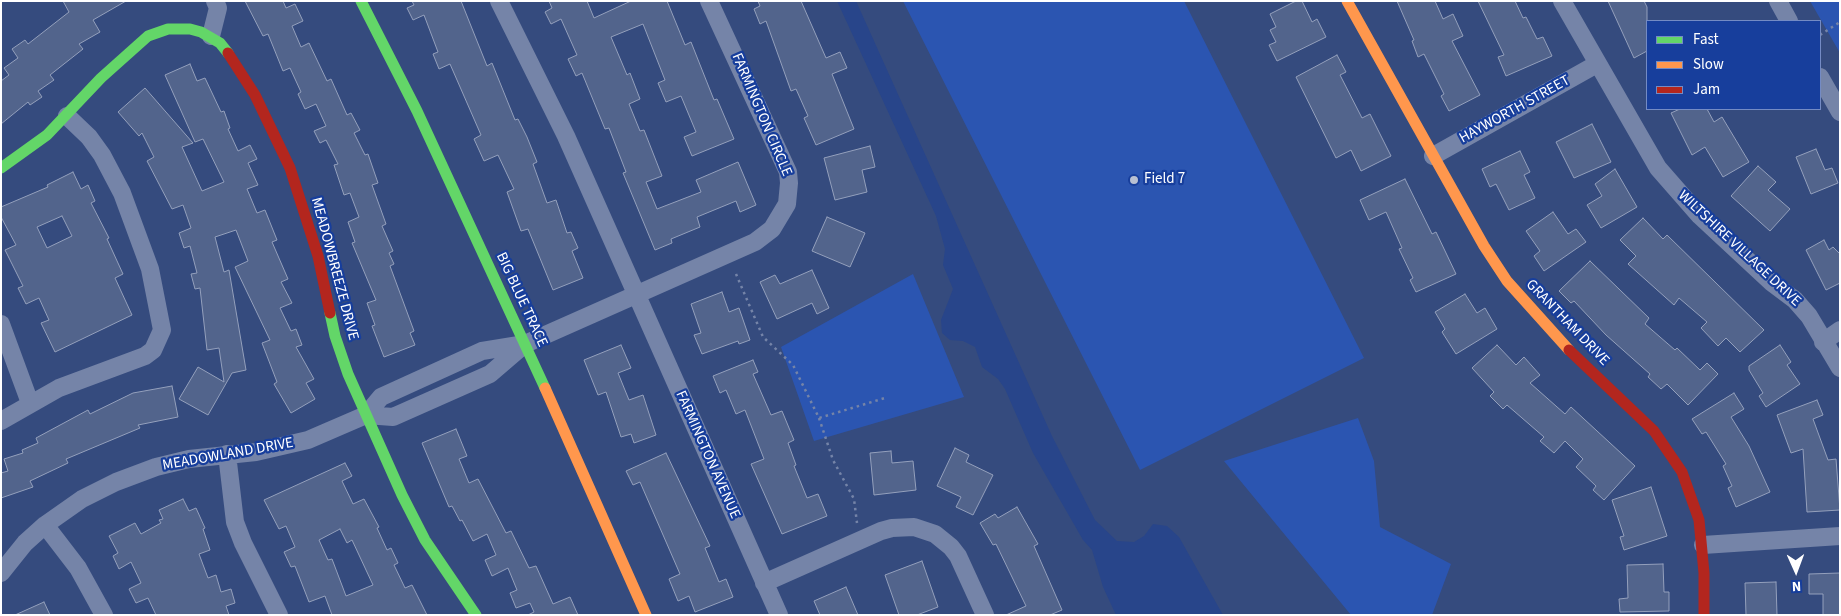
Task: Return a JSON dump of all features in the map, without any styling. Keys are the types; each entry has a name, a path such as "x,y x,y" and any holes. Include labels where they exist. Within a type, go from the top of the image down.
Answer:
{"street":[{"path":"211,36 218,8 215,1"},
{"name":"BIG BLUE TRACE","path":"361,1 417,111 525,344 646,615"},
{"path":"498,1 566,136 637,294"},
{"name":"FARMINGTON CIRCLE","path":"525,344 764,236 783,215 787,204 788,172 709,1"},
{"name":"GRANTHAM DRIVE","path":"1347,1 1484,246 1524,302 1563,345 1644,421 1669,450 1692,495 1703,545 1704,615"},
{"name":"WILTSHIRE VILLAGE DRIVE","path":"1562,1 1658,168 1700,216 1771,282 1795,300 1812,320 1823,342 1840,368"},
{"path":"1778,1 1788,20"},
{"name":"MEADOWBREEZE DRIVE","path":"1,168 28,150 67,116 101,78 148,36 179,28 196,30 211,36 228,51 235,60 271,126 290,168 315,247 335,336 366,414 402,495 425,540 476,615"},
{"name":"HAYWORTH STREET","path":"1433,156 1597,64"},
{"path":"1821,78 1840,112"},
{"path":"1,421 30,402 91,374 145,356 154,350 162,330 150,270 138,231 122,193 102,155 89,137 67,116"},
{"name":"FARMINGTON AVENUE","path":"637,294 779,615"},
{"path":"1,324 30,402"},
{"path":"1823,342 1840,330"},
{"path":"366,414 393,418 490,374 525,344"},
{"name":"MEADOWLAND DRIVE","path":"1,574 25,543 45,525 82,499 116,482 156,467 189,459 282,448 308,440 366,414 381,397 482,351 525,344"},
{"path":"227,454 235,522 242,543 279,615"},
{"path":"45,525 78,568 104,615"},
{"path":"764,583 881,532 892,528 914,527 934,534 951,547 958,556 985,615"},
{"path":"1703,545 1840,536"}],"path":[{"path":"1821,34 1840,22"},
{"path":"736,274 763,337 793,365 819,418 833,460 854,499 857,523"},
{"path":"819,418 885,398"}],"shaded area":[{"path":"837,1 856,1 1052,436 1095,520 1117,541 1134,542 1144,536 1153,524 1167,526 1179,537 1223,615 1116,615 1103,587 1092,550 1083,540 1033,453 1005,389 998,379 982,367 975,347 963,341 950,340 942,333 941,320 953,289 943,265 945,249 936,216"},
{"name":"Field 7","path":"903,1 1184,1 1364,358 1140,470"},
{"path":"1810,1 1840,1 1840,53 1821,20"},
{"path":"913,274 964,397 814,441 781,347"},
{"path":"1358,418 1374,461 1380,527 1451,564 1432,615 1351,615 1224,461"}],"building":[{"path":"63,1 126,1 93,20 100,32 79,44 83,49 50,75 54,80 38,91 42,97 30,105 28,102 1,124 1,81 9,75 4,68 18,58 12,49 25,40 28,44 69,12"},
{"path":"245,1 283,1 286,8 295,4 303,21 292,26 301,47 309,43 327,81 331,79 347,115 351,113 360,130 354,133 365,155 368,154 378,183 372,185 386,224 382,226 393,251 389,253 394,264 390,266 414,331 410,333 415,345 384,357 372,326 375,325 367,303 376,300 352,243 355,242 348,222 359,217 350,193 344,195 334,165 338,164 326,140 320,143 314,131 326,126 316,104 305,109 298,94 301,92 290,68 283,71 268,34 263,36"},
{"path":"412,1 461,1 487,66 492,63 515,120 518,119 527,137 537,162 533,164 547,203 556,200 567,233 571,232 578,248 572,251 583,278 553,290 528,229 521,231 507,192 514,189 498,155 484,161 474,139 481,135 450,64 439,69 433,54 438,52 424,15 413,20 407,8 414,5"},
{"path":"549,1 587,1 594,18 631,1 667,1 685,45 691,42 714,100 717,99 734,139 692,156 684,137 696,132 681,96 666,102 658,83 665,80 643,24 611,37 627,75 630,73 640,99 629,104 640,131 644,130 662,176 646,182 657,209 701,192 696,180 738,162 756,205 740,212 736,201 697,217 700,227 671,239 672,243 655,250 623,173 626,172 609,128 605,129 582,73 576,76 568,59 577,55 561,19 551,24 545,12 552,8"},
{"path":"758,1 801,1 826,58 840,52 847,68 832,74 854,129 816,145 804,118 808,116 796,89 791,91 766,21 760,24 754,9 760,6"},
{"path":"1296,1 1302,1 1312,22 1317,19 1326,37 1277,61 1269,45 1276,42 1270,30 1276,27 1270,14"},
{"path":"1397,1 1435,1 1443,19 1453,14 1463,36 1452,41 1480,95 1449,111 1441,96 1444,94 1424,54 1418,57 1412,41 1414,40"},
{"path":"1478,1 1515,1 1523,18 1526,17 1537,39 1543,37 1552,56 1506,76 1498,57 1504,55"},
{"path":"1608,1 1644,1 1647,7 1646,52 1634,58"},
{"path":"1337,55 1346,72 1340,75 1362,118 1370,114 1391,156 1361,171 1351,150 1336,158 1296,77"},
{"path":"190,64 197,81 205,78 221,112 224,111 230,128 228,129 238,151 250,145 257,159 248,163 258,185 247,189 257,213 265,210 277,240 272,242 288,279 281,282 292,303 280,308 291,331 296,329 302,345 296,347 314,379 306,383 315,399 291,413 274,384 277,382 262,343 270,340 235,267 248,261 236,230 215,237 224,272 229,270 246,370 232,373 208,415 179,399 198,367 224,382 219,348 207,350 200,288 195,289 191,274 197,273 190,246 184,248 179,233 191,228 183,205 172,209 147,161 154,157 142,133 139,136 118,112 145,88 193,143 182,147 202,191 224,182 203,139 195,142 165,75"},
{"path":"1678,110 1708,110 1714,122 1722,117 1749,162 1723,177 1705,147 1692,155 1671,113"},
{"path":"1592,124 1611,162 1574,178 1556,142"},
{"path":"870,146 875,167 862,170 867,192 835,200 824,158"},
{"path":"1816,149 1825,170 1832,168 1838,183 1811,194 1796,157"},
{"path":"1520,151 1530,172 1524,175 1535,198 1509,210 1496,184 1490,187 1482,169"},
{"path":"1758,166 1776,182 1768,190 1790,209 1770,231 1731,196"},
{"path":"1615,169 1637,207 1601,228 1587,205 1602,196 1595,184"},
{"path":"73,172 81,189 88,185 95,201 91,203 109,238 107,239 123,274 115,278 132,315 55,352 41,323 49,320 39,298 26,304 18,288 23,286 5,250 16,245 1,217 1,207 48,187 47,185","holes":["62,216 72,236 47,248 37,227"]},
{"path":"1405,179 1432,234 1436,232 1456,274 1416,292 1410,280 1413,278 1399,249 1402,248 1386,212 1369,220 1360,200"},
{"path":"1553,212 1568,234 1576,229 1586,242 1544,271 1534,256 1540,251 1526,231"},
{"path":"827,217 865,233 850,267 812,251"},
{"path":"1643,218 1663,239 1667,235 1764,330 1740,352 1726,338 1718,346 1701,328 1707,322 1679,298 1674,305 1628,264 1636,256 1620,240"},
{"path":"1824,240 1829,250 1833,247 1840,254 1840,283 1826,290 1806,250"},
{"path":"1590,261 1649,318 1645,324 1675,350 1677,348 1700,370 1707,363 1718,374 1688,405 1667,384 1661,389 1648,377 1650,374 1606,335 1574,301 1571,303 1559,291"},
{"path":"812,270 829,308 817,314 812,303 777,319 760,282 775,275 780,284"},
{"path":"722,292 729,312 739,308 750,340 739,344 738,341 702,354 694,335 701,333 691,304"},
{"path":"1465,294 1477,313 1485,308 1497,329 1456,354 1442,332 1445,329 1435,312"},
{"path":"621,345 631,368 618,373 629,400 643,395 656,435 634,443 631,434 621,437 606,392 598,395 584,360"},
{"path":"1497,345 1516,365 1524,357 1540,375 1530,383 1565,414 1571,407 1635,466 1604,500 1593,490 1596,486 1576,467 1583,459 1565,441 1554,453 1540,441 1544,437 1507,405 1503,409 1490,396 1494,392 1472,368"},
{"path":"1780,345 1791,362 1787,365 1800,384 1766,407 1759,396 1763,393 1749,370 1749,366"},
{"path":"753,360 758,372 753,374 771,415 782,411 794,440 788,443 796,465 794,466 807,498 818,494 827,516 782,534 751,464 764,459 745,410 736,414 726,390 720,393 713,376"},
{"path":"172,386 178,417 138,425 140,428 66,459 68,463 30,481 33,487 1,498 1,473 8,471 4,459 23,453 22,450 38,443 36,438 88,410 90,414 133,393"},
{"path":"1734,393 1744,409 1731,417 1749,446 1770,492 1736,507 1728,488 1732,486 1723,466 1726,464 1706,432 1702,434 1692,419"},
{"path":"1817,400 1823,415 1813,419 1828,460 1836,459 1840,510 1807,512 1803,449 1791,453 1777,415"},
{"path":"456,429 467,456 459,459 469,483 478,479 506,533 511,531 529,568 536,566 553,604 570,597 578,615 528,615 534,612 530,603 516,608 510,593 517,590 508,568 492,576 485,560 496,555 487,534 473,541 462,520 460,521 452,506 449,507 422,443"},
{"path":"955,448 969,455 966,462 993,475 973,515 956,507 961,497 937,486"},
{"path":"891,451 892,463 913,461 916,490 874,495 870,453"},
{"path":"666,453 710,546 705,548 719,582 726,579 733,597 695,612 689,596 678,601 669,579 680,574 640,482 633,485 626,471"},
{"path":"345,463 352,476 342,481 353,504 364,499 379,527 377,528 387,550 391,548 398,563 394,565 405,588 412,585 427,615 332,615 325,596 309,602 295,566 291,567 284,552 295,547 286,526 279,529 264,500","holes":["340,529 347,543 352,540 373,585 346,596 332,559 328,560 319,540"]},
{"path":"1651,487 1667,536 1624,550 1620,537 1624,536 1612,500"},
{"path":"183,499 189,511 196,508 205,528 203,529 210,550 199,554 208,578 216,575 221,592 231,589 235,603 226,606 229,615 156,615 148,598 136,603 129,589 141,583 131,562 119,569 113,556 118,553 109,536 135,523 141,534 161,523 159,520 163,519 159,510"},
{"path":"1017,507 1038,544 1034,546 1062,610 1050,615 1006,615 1026,606 996,544 993,545 980,523 995,514 998,518"},
{"path":"922,561 938,607 917,615 899,615 885,575"},
{"path":"1663,564 1664,592 1669,592 1669,611 1620,612 1619,599 1628,598 1627,565"},
{"path":"1840,573 1840,615 1823,615 1823,594 1809,594 1809,574"},
{"path":"1776,582 1777,615 1746,615 1745,583"},
{"path":"846,587 858,615 820,615 814,601"},
{"path":"44,602 50,615 15,615"}],"traffic: fast":[{"path":"361,1 417,111 545,388"},
{"path":"1,168 47,135 101,78 148,36 168,29 190,29 201,32 220,43 228,53"},
{"path":"330,313 335,336 348,374 402,495 425,540 476,615"}],"traffic: slow":[{"path":"1347,1 1484,246 1507,281 1569,350"},
{"path":"545,388 646,615"}],"traffic: jam":[{"path":"228,53 255,95 290,168 318,256 330,313"},
{"path":"1569,350 1654,431 1682,472 1699,520 1704,573 1704,615"}],"place":[{"name":"Field 7","path":"1134,180"}]}
